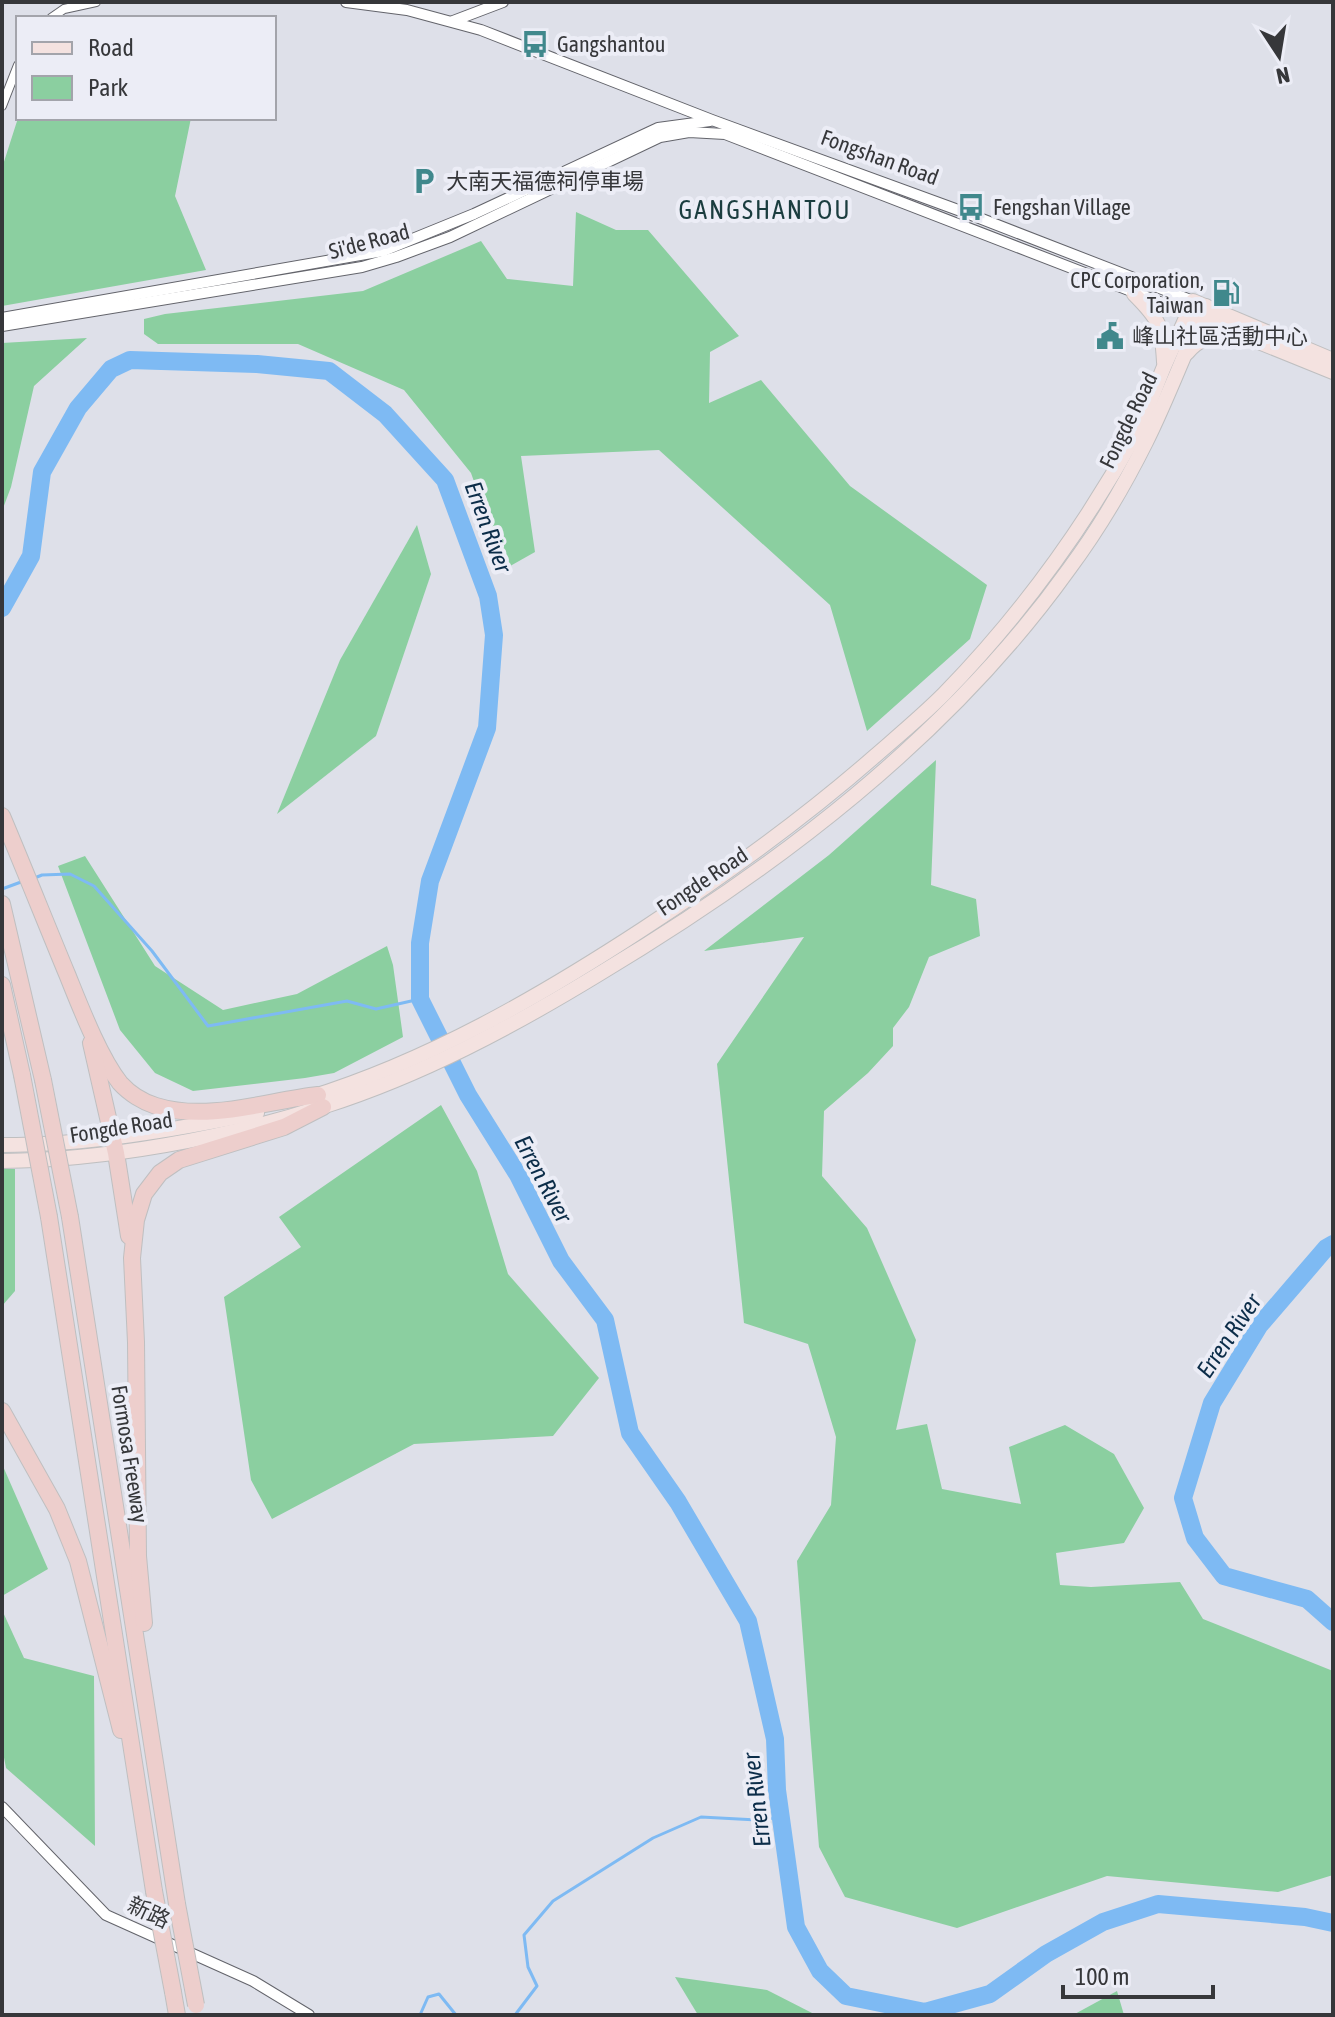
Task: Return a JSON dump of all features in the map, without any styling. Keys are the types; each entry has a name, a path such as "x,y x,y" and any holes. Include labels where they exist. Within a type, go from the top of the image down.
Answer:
{"highway":[{"path":"2,816 85,1018 122,1084 155,1106 195,1111 326,1099"},
{"name":"Formosa Freeway","path":"2,904 19,967 70,1217 177,1904 197,2010"},
{"name":"Formosa Freeway","path":"2,985 49,1217 154,1891 177,2015"},
{"path":"85,1018 114,1145 132,1258 138,1556 144,1614 143,1673"},
{"path":"132,1258 136,1220 144,1194 169,1166 200,1152 284,1127 326,1099"},
{"path":"2,1411 57,1509 78,1561 118,1722 134,1762"}],"main road":[{"path":"1134,294 1161,326 1170,369"},
{"name":"Fongshan Road","path":"1197,310 1237,334 1333,372"},
{"name":"Fongshan Road","path":"1197,310 1333,360"},
{"name":"Fongde Road","path":"326,1099 529,999 707,888 838,788 933,704 1034,589 1090,509 1136,434 1197,310"},
{"path":"1170,369 1201,341 1213,335 1237,334"},
{"name":"Fongde Road","path":"2,1161 23,1161 114,1145 214,1134 419,1070 491,1037 716,901 847,801 971,689 1008,648 1070,568 1108,510 1147,440 1170,369"},
{"name":"Fongde Road","path":"10,1145 114,1145"}],"street":[{"path":"62,5 96,2"},
{"name":"Fongshan Road","path":"346,2 407,10 453,21 969,214 1197,310"},
{"path":"453,21 503,2"},
{"path":"2,106 16,70"},
{"path":"712,120 725,134"},
{"name":"Si'de Road","path":"362,262 432,233 658,128 712,120"},
{"name":"Si'de Road","path":"3,322 362,262 450,237 660,137 689,132 725,134"},
{"name":"Fongshan Road","path":"725,134 1134,294 1197,310"},
{"name":"新路","path":"2,1807 106,1915 253,1981 309,2015"}],"green space":[{"path":"17,120 191,120 175,196 206,270 2,306 2,168"},
{"path":"576,212 616,230 648,230 739,336 710,352 709,403 761,380 850,486 987,585 970,639 867,731 830,605 659,450 521,456 535,552 505,569 471,473 404,390 298,344 158,344 144,334 144,319 165,314 363,291 481,241 507,279 573,286"},
{"path":"87,338 34,386 11,487 2,511 2,343"},
{"path":"417,525 431,574 376,736 277,814 340,660"},
{"path":"936,760 931,885 976,899 980,936 929,957 909,1007 893,1028 893,1046 868,1073 824,1111 822,1176 867,1228 916,1340 896,1430 927,1424 942,1489 1021,1504 1009,1447 1065,1425 1114,1454 1144,1508 1124,1543 1056,1553 1060,1585 1091,1587 1180,1582 1203,1619 1333,1671 1333,1875 1278,1892 1107,1876 957,1928 845,1897 819,1847 797,1561 831,1505 836,1437 808,1344 744,1323 717,1064 804,937 704,951 829,855"},
{"path":"85,856 155,966 223,1010 297,994 387,946 393,965 403,1037 334,1073 305,1078 193,1091 155,1073 120,1030 58,866"},
{"path":"441,1105 477,1171 508,1274 599,1378 553,1436 414,1444 272,1519 251,1480 224,1297 301,1247 279,1217"},
{"path":"2,1169 15,1169 15,1291 2,1306"},
{"path":"2,1464 48,1569 2,1596"},
{"path":"2,1610 24,1658 94,1676 95,1846 6,1768 2,1747"},
{"path":"675,1977 767,1990 816,2015 698,2015"},
{"path":"1117,1991 1124,2015 1073,2015"}],"waterway":[{"name":"Erren River","path":"2,608 31,556 42,472 78,408 111,369 130,360 257,364 329,371 385,414 445,480 488,596 494,635 487,728 430,881 420,943 420,999 468,1095 518,1175 561,1261 605,1320 630,1433 678,1502 748,1621 775,1739 777,1790 796,1927 820,1971 846,1996 925,2012 990,1994 1046,1954 1103,1922 1158,1904 1305,1917 1333,1923"},
{"path":"32,879 42,875 70,874 94,886 152,951 208,1026 347,1001 376,1009 420,999"},
{"path":"2,889 21,882"},
{"name":"Erren River","path":"1333,1244 1326,1248 1259,1326 1212,1403 1183,1498 1195,1538 1224,1576 1307,1599 1333,1622"},
{"path":"515,2015 537,1986 528,1967 524,1935 553,1901 653,1838 701,1817 757,1820 781,1817"},
{"path":"420,2015 428,1997 439,1994 456,2015"}],"place":[{"name":"Gangshantou","path":"535,44"},
{"name":"大南天福德祠停車場","path":"424,181"},
{"name":"Fengshan Village","path":"971,207"},
{"name":"CPC Corporation, Taiwan","path":"1226,293"},
{"name":"峰山社區活動中心","path":"1110,336"}],"district":[{"name":"GANGSHANTOU","path":"765,210"}]}
